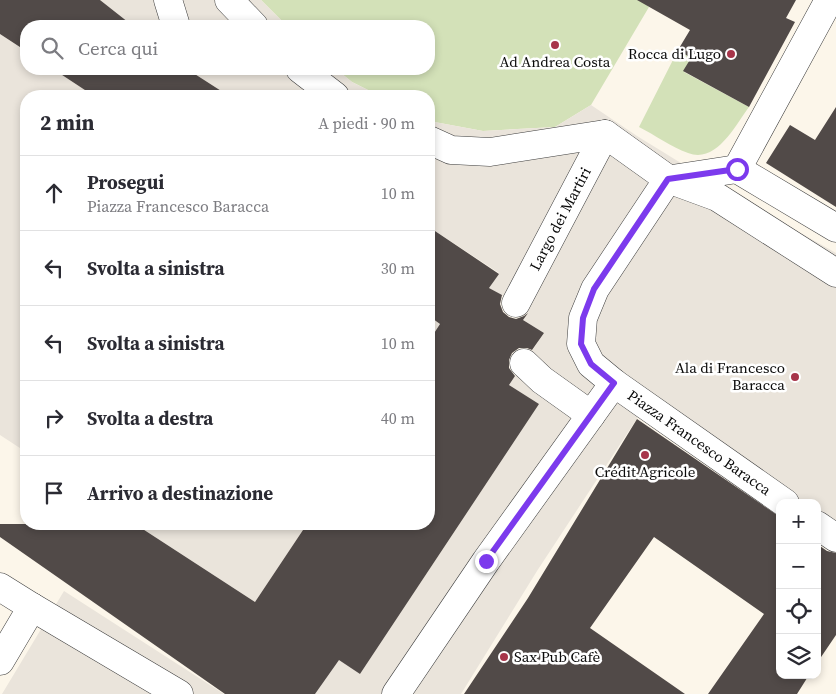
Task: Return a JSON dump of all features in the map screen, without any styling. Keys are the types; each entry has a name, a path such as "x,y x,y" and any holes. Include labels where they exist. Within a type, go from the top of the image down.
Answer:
{"street":[{"path":"168,0 174,20"},
{"path":"228,0 248,20"},
{"path":"737,169 829,0"},
{"path":"308,75 326,90"},
{"path":"436,146 490,152 605,134 668,179 717,197 836,273"},
{"name":"Largo dei Martiri","path":"516,303 605,134"},
{"path":"668,179 737,169 836,228"},
{"name":"Piazza Francesco Baracca","path":"668,179 594,289 583,318 581,344 591,364 614,383 779,499"},
{"path":"524,363 542,380 591,415"},
{"path":"396,694 486,561 614,383"},
{"path":"821,528 836,538"},
{"path":"0,587 179,694"},
{"path":"0,661 32,607"}],"green space":[{"path":"261,0 641,0 649,7 591,105 555,127 483,131 435,122 435,90 368,90 343,75 435,75 435,20 281,20"},
{"path":"678,50 691,58 684,72 749,107 724,141 707,153 698,155 688,153 675,148 639,127"}],"shaded area":[{"path":"100,0 261,0 281,20 125,20"},
{"path":"0,34 20,47 20,75 62,75 85,90 20,90 20,448 0,435"},
{"path":"196,75 343,75 368,90 220,90"},
{"path":"591,105 637,136 728,192 836,253 836,553 821,544 821,499 776,499 776,512 638,417 537,571 461,694 315,694 324,680 312,640 360,674 539,404 509,385 544,333 523,320 528,311 489,288 499,273 435,231 435,122 483,131 555,127"},
{"path":"435,320 440,324 435,332"},
{"path":"144,530 303,530 255,602"},
{"path":"64,591 224,694 2,694"}],"building":[{"path":"0,0 100,0 125,20 20,20 20,47 0,34"},
{"name":"Rocca di Lugo","path":"637,0 796,0 786,18 795,22 749,107 683,71 691,58 678,50 690,30"},
{"path":"62,75 196,75 220,90 85,90"},
{"path":"836,107 836,207 766,163 790,125 815,140"},
{"path":"435,231 499,274 489,288 502,295 500,304 503,312 509,317 516,319 528,313 523,320 544,333 532,350 519,348 512,353 509,360 509,368 515,376 509,385 539,404 360,674 339,660 315,694 225,694 0,537 0,524 20,524 20,530 144,530 255,602 303,530 435,530 435,332 440,324 435,320"},
{"path":"637,419 776,514 776,679 806,679 797,694 708,694 764,614 654,537 590,628 685,694 464,694 528,598"},
{"path":"821,547 827,551 836,553 836,635 821,657"}],"place":[{"name":"Ad Andrea Costa","path":"555,45"},
{"name":"Rocca di Lugo","path":"731,54"},
{"name":"Ala di Francesco Baracca","path":"795,377"},
{"name":"Crédit Agricole","path":"645,455"},
{"name":"Sax Pub Cafè","path":"504,657"}],"route":[{"path":"486,561 614,383 591,364 581,344 583,318 594,289 668,179 737,169"}]}
